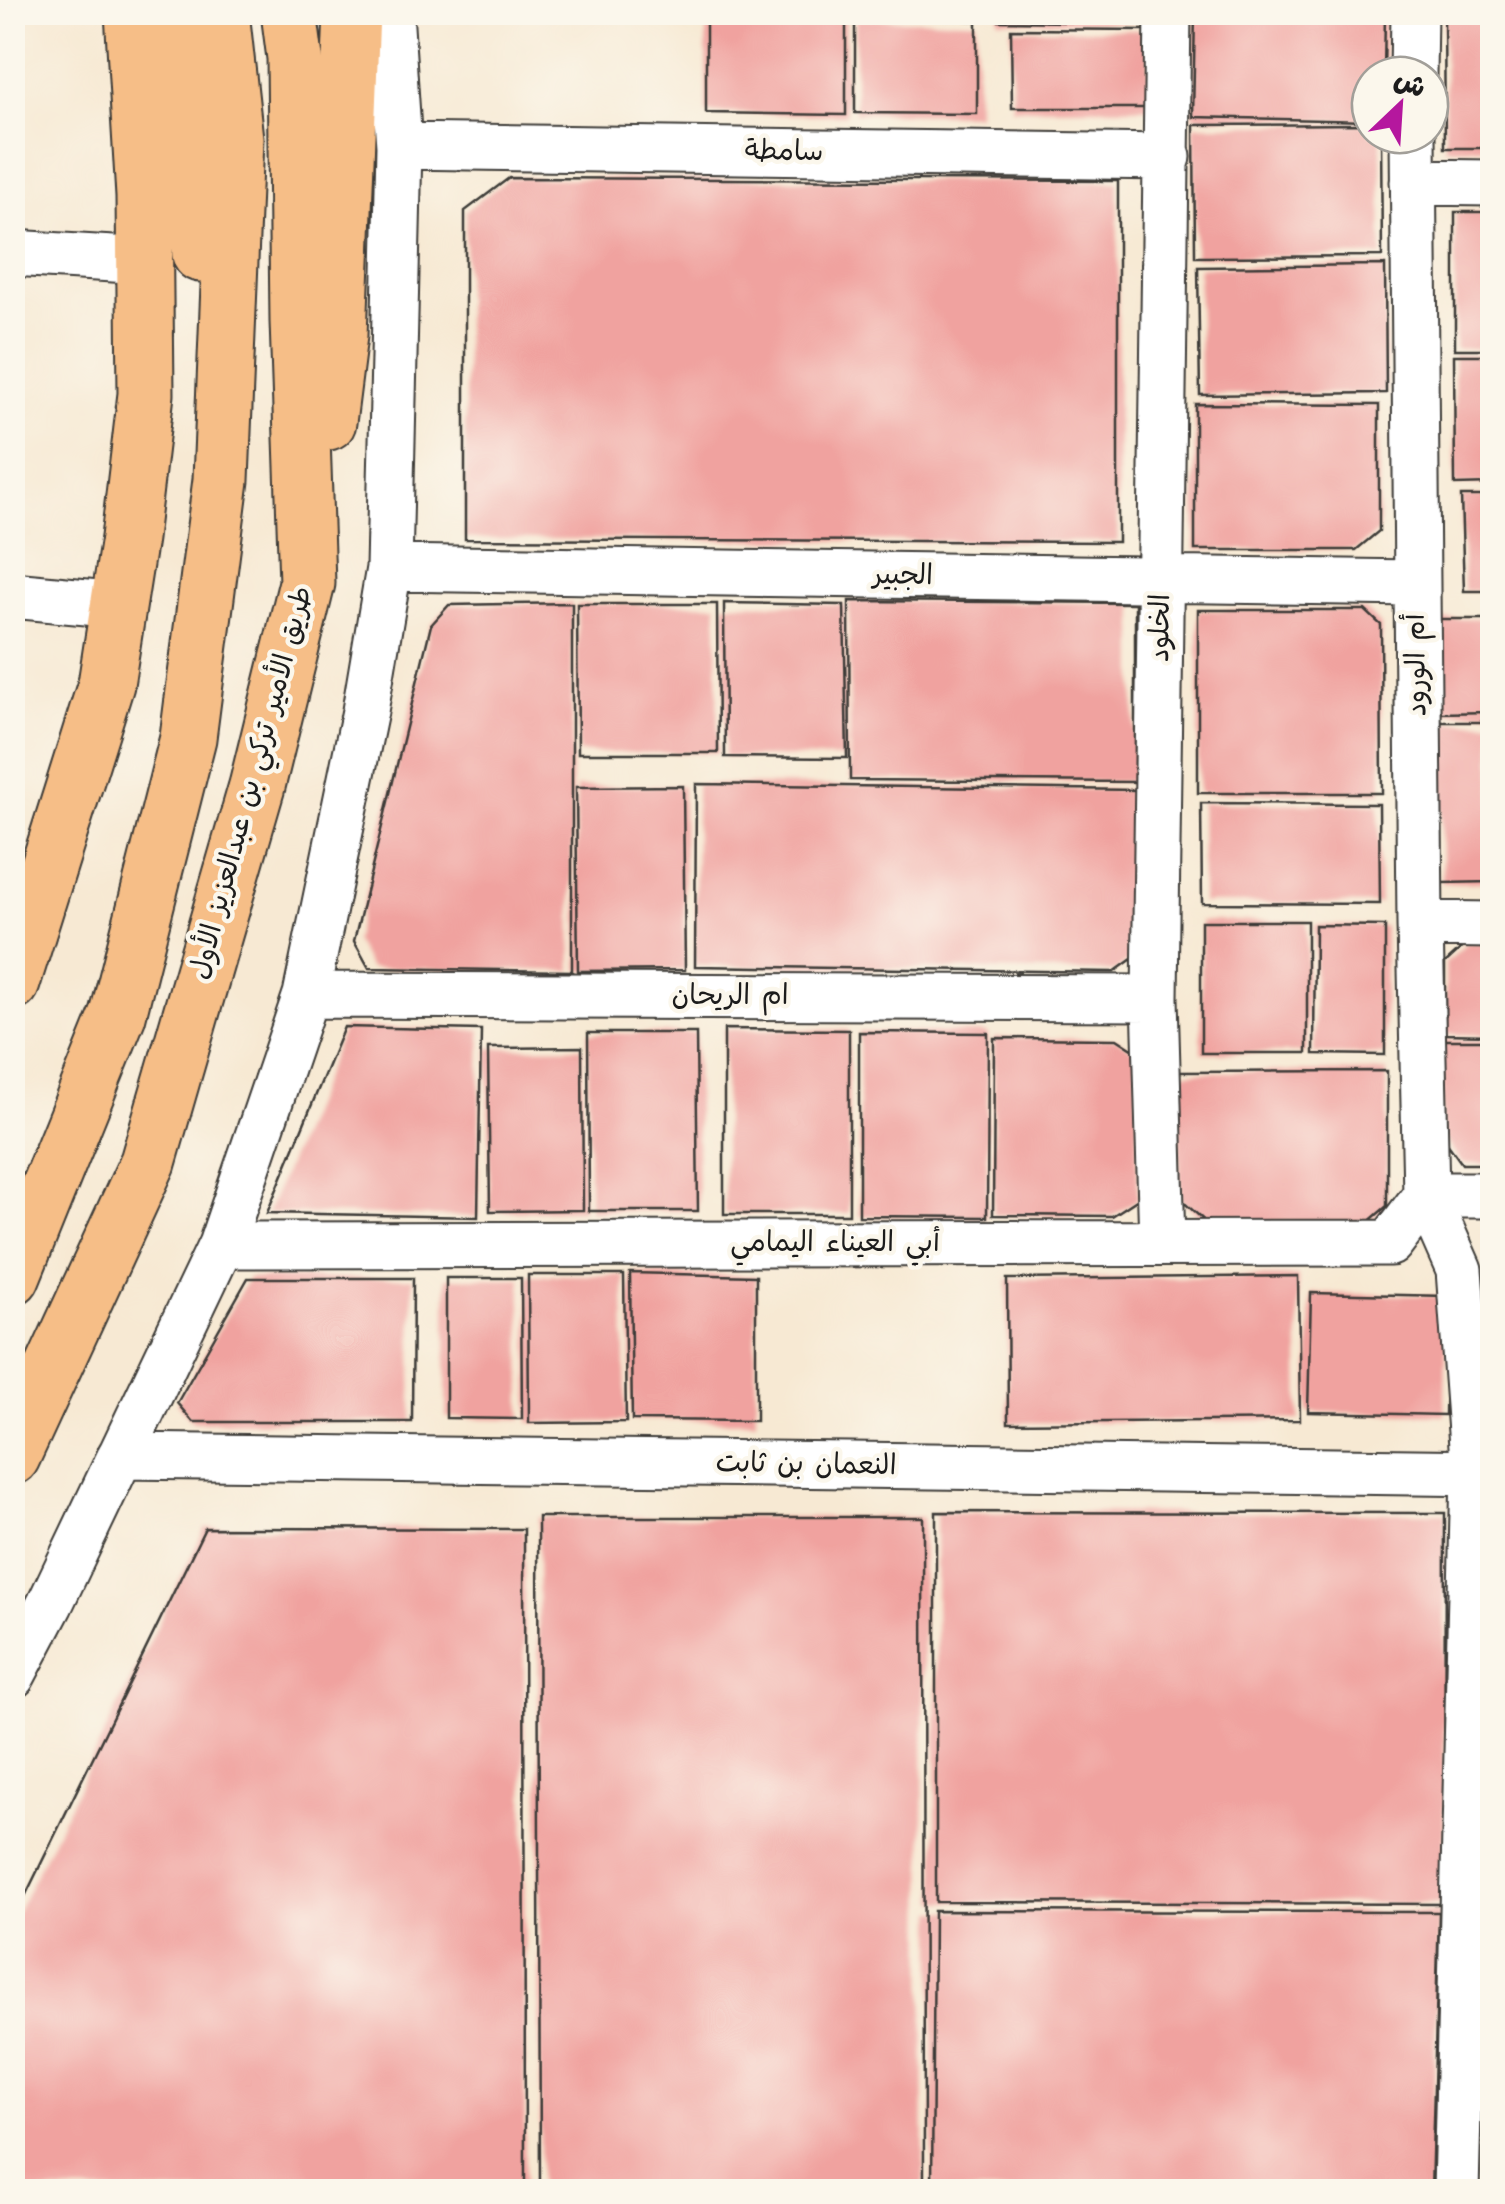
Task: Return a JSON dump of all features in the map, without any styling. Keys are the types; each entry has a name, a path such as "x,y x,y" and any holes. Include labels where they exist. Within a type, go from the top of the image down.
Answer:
{"main road":[{"path":"12,983 106,684 146,394 147,262 132,12"},
{"path":"183,12 200,248 188,738"},
{"path":"12,1277 118,1015 188,738 221,480 235,139 222,12"},
{"name":"طريق الأمير تركي بن عبدالعزيز الأول","path":"12,1458 148,1162 257,786 308,583 298,322 295,58 289,12"},
{"path":"308,583 340,335 352,12"}],"street":[{"path":"12,1676 220,1244 306,995 389,568 399,146 390,12"},
{"name":"الخلود","path":"1162,1243 1155,998 1168,12"},
{"path":"1414,12 1414,55"},
{"name":"سامطة","path":"399,146 1168,157"},
{"name":"أم الورود","path":"1413,155 1426,1195"},
{"path":"1412,182 1492,183"},
{"path":"12,253 147,262"},
{"name":"الجبير","path":"389,568 1416,583"},
{"path":"12,594 118,606"},
{"path":"1420,924 1492,925"},
{"name":"ام الريحان","path":"306,995 1155,998"},
{"path":"1456,2192 1478,1869 1483,1473 1460,1270 1426,1195 1492,1195"},
{"name":"أبي العيناء اليمامي","path":"220,1244 1390,1243 1426,1195"},
{"name":"النعمان بن ثابت","path":"120,1456 1483,1473"}],"building":[{"path":"999,12 1134,12 1133,23 999,21"},
{"path":"1195,12 1385,12 1384,55 1350,55 1350,121 1193,117"},
{"path":"1444,12 1492,12 1492,148 1450,148 1450,55 1444,55"},
{"path":"706,14 846,16 846,115 706,113"},
{"path":"855,19 977,21 977,114 855,113"},
{"path":"1011,29 1149,30 1149,108 1012,108"},
{"path":"1350,124 1350,155 1381,155 1382,256 1195,257 1194,125"},
{"path":"509,178 1118,181 1118,542 465,539 465,211"},
{"path":"1455,212 1492,212 1492,349 1455,349"},
{"path":"1385,265 1386,393 1200,395 1198,267"},
{"path":"1454,355 1492,355 1492,484 1455,485"},
{"path":"1195,404 1379,405 1379,531 1356,550 1195,550"},
{"path":"1461,496 1492,496 1492,591 1464,591"},
{"path":"849,601 1135,603 1135,782 850,780"},
{"path":"572,603 572,971 369,968 354,941 431,625 449,605"},
{"path":"724,603 844,605 847,758 725,757"},
{"path":"577,604 717,604 718,753 578,753"},
{"path":"1198,610 1365,610 1381,625 1382,793 1198,793"},
{"path":"1438,619 1492,619 1492,712 1439,713"},
{"path":"1440,722 1492,722 1492,882 1442,883"},
{"path":"696,784 1138,790 1136,956 1114,972 695,966"},
{"path":"683,786 685,970 578,971 576,787"},
{"path":"1201,803 1379,804 1380,904 1202,903"},
{"path":"1201,921 1307,921 1307,1053 1201,1053"},
{"path":"1315,925 1385,926 1385,1055 1314,1054"},
{"path":"1468,942 1492,943 1492,1035 1445,1034 1445,963"},
{"path":"344,1027 481,1030 478,1217 267,1213"},
{"path":"724,1029 849,1030 849,1214 724,1214"},
{"path":"859,1032 988,1033 987,1217 859,1216"},
{"path":"588,1033 696,1033 698,1211 589,1211"},
{"path":"994,1038 1117,1039 1137,1052 1138,1199 1112,1216 993,1215"},
{"path":"1442,1040 1492,1040 1492,1164 1462,1164 1442,1136"},
{"path":"582,1047 583,1210 490,1211 488,1048"},
{"path":"1387,1071 1387,1206 1367,1223 1208,1224 1180,1199 1179,1072"},
{"path":"630,1273 756,1276 756,1421 632,1420"},
{"path":"528,1275 624,1275 626,1422 529,1423"},
{"path":"1298,1276 1300,1420 1008,1423 1007,1279"},
{"path":"248,1278 413,1278 412,1422 193,1422 177,1403"},
{"path":"446,1278 521,1278 522,1419 446,1418"},
{"path":"1311,1293 1447,1296 1445,1415 1308,1412"},
{"path":"936,1512 1445,1513 1444,1904 936,1902"},
{"path":"538,1517 923,1517 924,2192 540,2192"},
{"path":"205,1528 524,1529 525,2192 12,2192 12,1923"},
{"path":"1492,1707 1492,1812 1487,1804"},
{"path":"934,1911 1439,1912 1431,2192 932,2192"}]}
